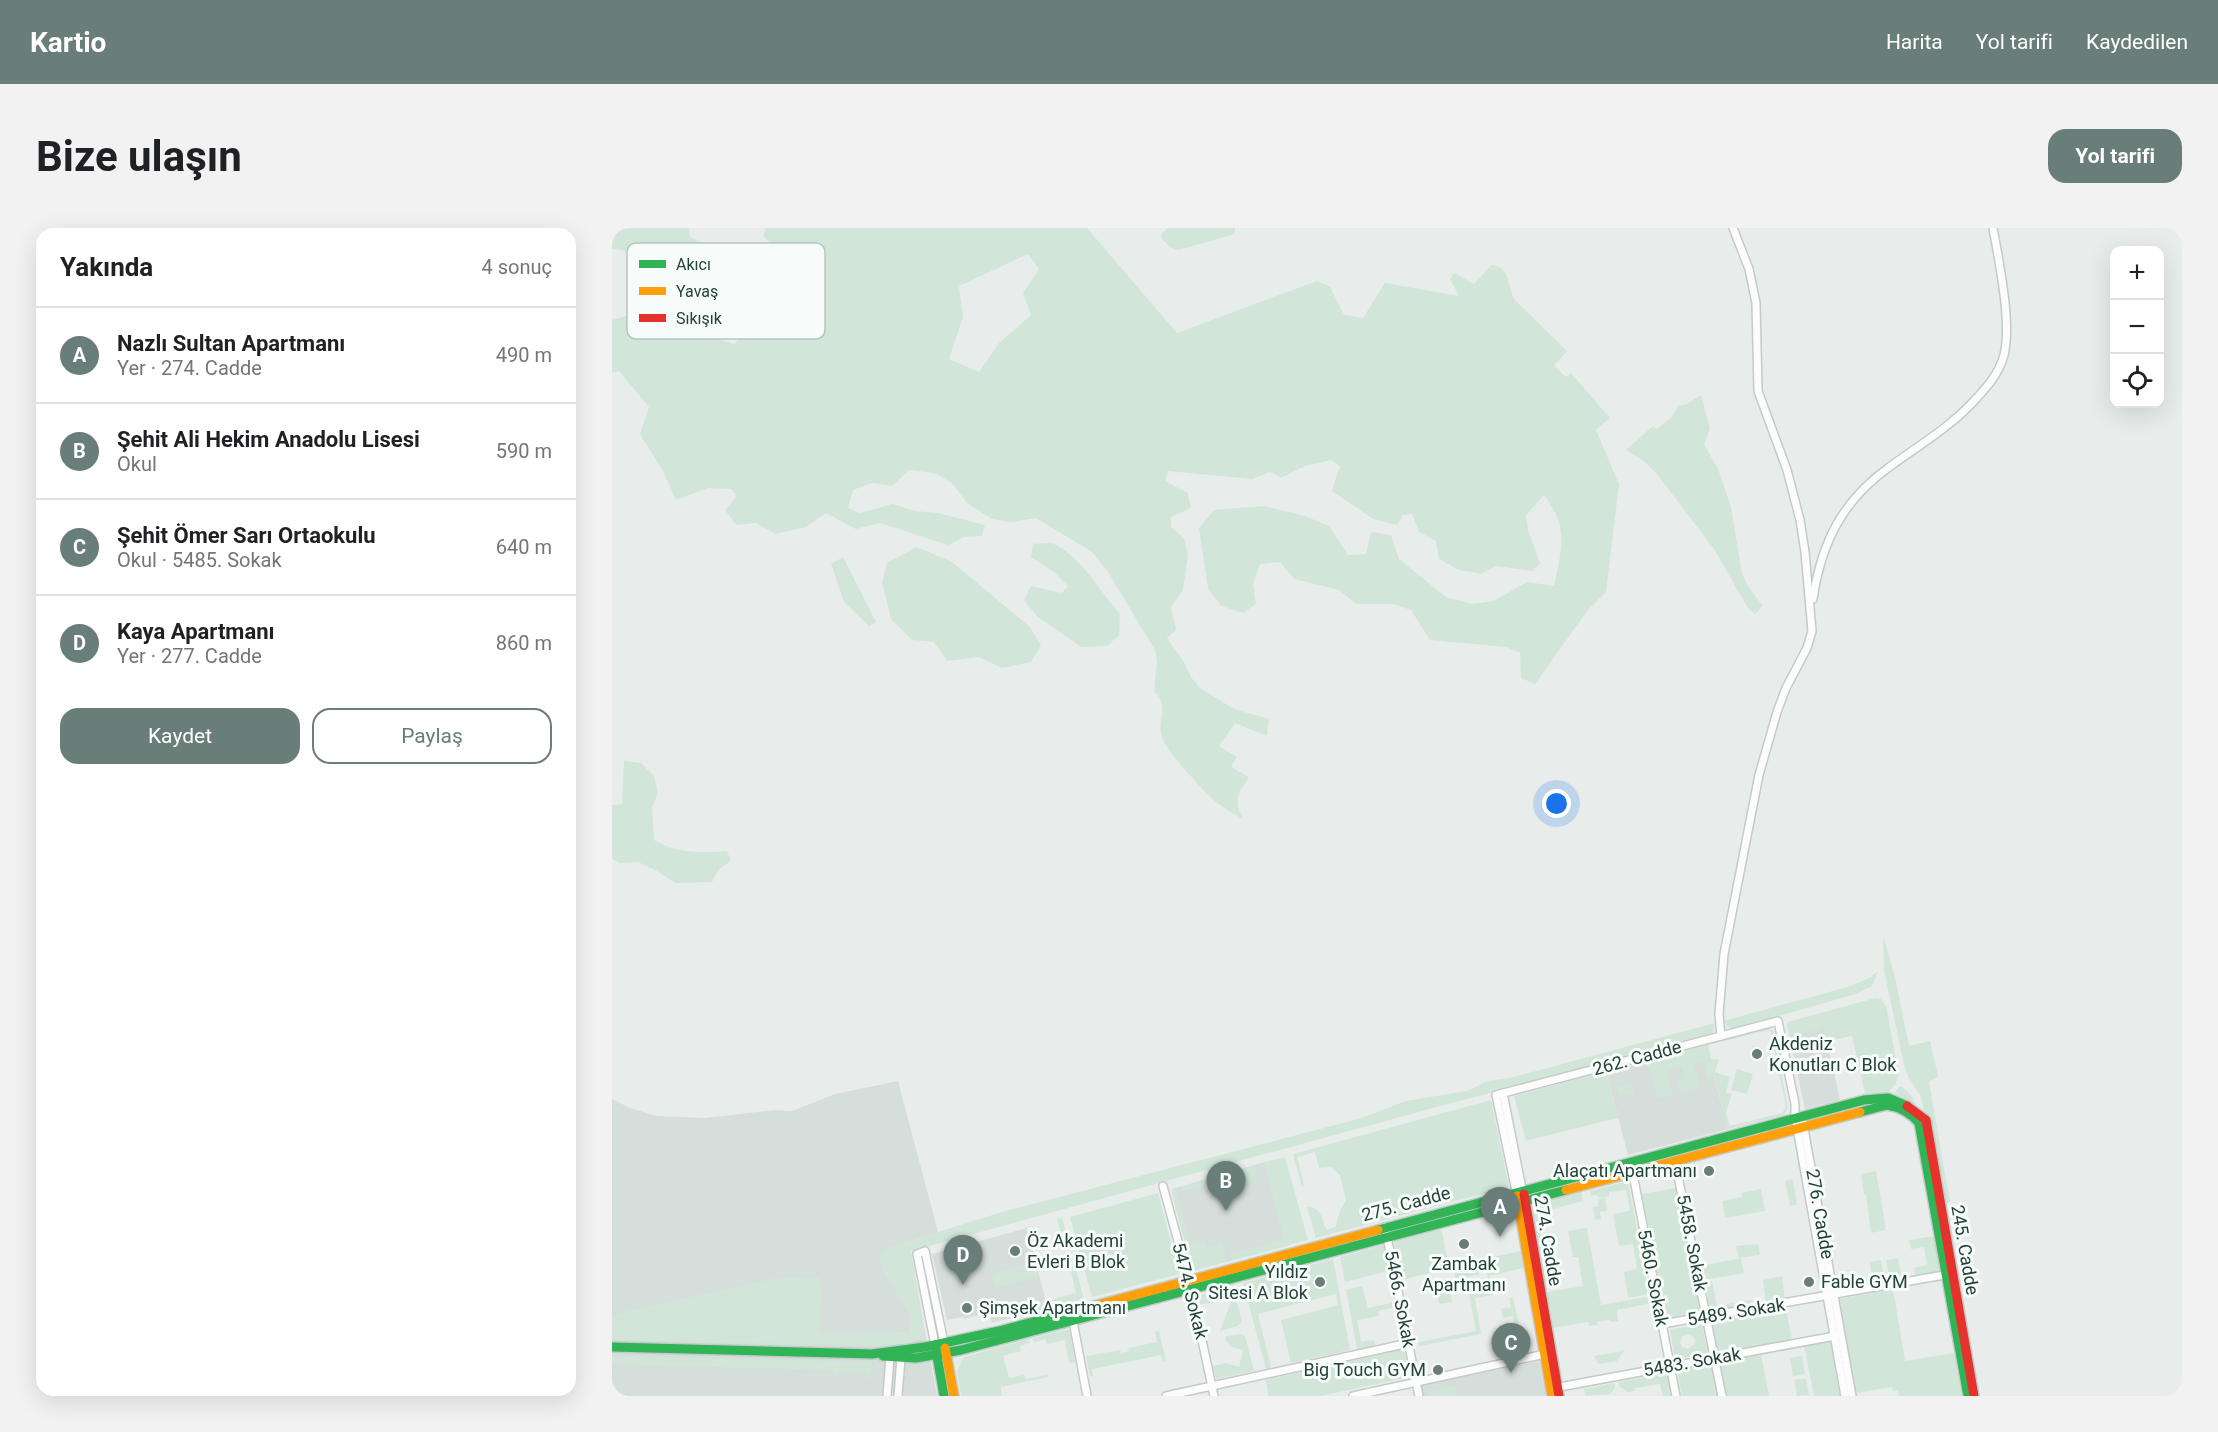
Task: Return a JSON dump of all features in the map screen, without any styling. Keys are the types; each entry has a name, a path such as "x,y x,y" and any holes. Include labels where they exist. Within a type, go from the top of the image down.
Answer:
{"street":[{"path":"1733,228 1753,285 1758,314 1758,391 1794,495 1805,548 1811,610"},
{"path":"1721,1036 1719,1014 1724,954 1753,800 1777,712 1786,688 1809,643 1816,576 1825,545 1847,508 1876,477 1962,414 1999,370 2005,346 2005,322 1993,228"},
{"name":"262. Cadde","path":"1499,1094 1778,1021"},
{"name":"276. Cadde","path":"1778,1021 1801,1127 1831,1296 1852,1396"},
{"name":"274. Cadde","path":"1499,1094 1519,1190 1555,1392"},
{"name":"275. Cadde","path":"940,1349 1073,1321 1385,1227 1798,1117 1872,1098 1888,1101"},
{"name":"275. Cadde","path":"940,1349 1009,1328 1388,1237 1801,1127 1888,1101"},
{"name":"245. Cadde","path":"1888,1101 1918,1116 1924,1116 1926,1122 1968,1396"},
{"name":"5460. Sokak","path":"1630,1161 1676,1396"},
{"name":"5458. Sokak","path":"1676,1161 1722,1396"},
{"name":"5474. Sokak","path":"1163,1186 1189,1285 1214,1396"},
{"name":"274. Cadde","path":"1521,1201 1545,1354 1555,1392"},
{"name":"5466. Sokak","path":"1385,1227 1419,1396"},
{"path":"944,1396 940,1349 926,1251 917,1254 940,1349 954,1396"},
{"name":"245. Cadde","path":"1949,1275 1974,1396"},
{"name":"5489. Sokak","path":"1662,1324 1949,1275"},
{"name":"276. Cadde","path":"1831,1296 1834,1336 1845,1396"},
{"path":"1073,1321 1087,1396"},
{"name":"5483. Sokak","path":"1555,1392 1670,1366 1834,1336"},
{"path":"1166,1396 1409,1343"},
{"path":"612,1347 872,1354 940,1349"},
{"path":"872,1354 900,1358 940,1349"},
{"path":"1353,1396 1545,1354"},
{"path":"887,1396 890,1357"},
{"path":"898,1396 900,1358"}],"shaded area":[{"path":"1821,1013 1840,1100 1805,1109 1787,1025 1788,1022"},
{"path":"1705,1043 1728,1129 1628,1155 1606,1071"},
{"path":"898,1081 938,1232 908,1242 937,1396 612,1396 612,1099 656,1116 705,1118 776,1110 792,1111 835,1094"},
{"path":"1265,1162 1286,1246 1193,1271 1172,1189"},
{"path":"1027,1228 1048,1309 992,1323 989,1312 964,1319 963,1317 947,1320 932,1254"},
{"path":"1539,1361 1546,1396 1423,1396 1421,1385"}],"green space":[{"path":"612,228 689,228 690,237 703,243 627,243 627,251 612,249"},
{"path":"766,228 1087,228 1177,333 1317,281 1330,287 1344,315 1363,318 1385,283 1459,296 1450,279 1454,273 1474,284 1491,265 1497,266 1508,278 1515,300 1567,351 1554,366 1566,377 1571,373 1610,418 1596,430 1619,484 1606,592 1587,611 1535,684 1521,678 1520,653 1506,647 1430,640 1411,610 1393,604 1356,604 1339,590 1294,579 1280,562 1260,564 1253,584 1256,604 1243,613 1221,606 1208,588 1199,528 1214,510 1265,506 1305,516 1329,526 1348,555 1366,554 1371,532 1391,535 1399,559 1446,597 1472,604 1494,601 1527,582 1554,586 1561,549 1560,528 1552,507 1544,495 1526,515 1528,530 1540,563 1533,571 1496,566 1481,574 1459,570 1439,559 1436,541 1419,532 1412,514 1403,515 1397,525 1373,519 1332,491 1340,466 1331,460 1305,466 1281,478 1270,472 1252,479 1168,471 1165,481 1188,493 1191,508 1171,517 1171,527 1184,538 1188,555 1183,590 1171,607 1176,630 1167,638 1200,688 1234,709 1269,719 1267,736 1235,723 1219,746 1237,757 1231,767 1249,777 1237,803 1244,820 1219,805 1185,770 1163,741 1160,728 1162,707 1154,691 1157,661 1155,650 1108,572 1092,552 1036,518 1011,522 992,519 967,503 952,483 934,473 909,470 892,486 872,483 853,490 848,508 859,513 893,504 915,511 938,513 985,525 982,536 964,537 948,545 880,523 856,529 826,513 806,527 776,534 756,523 736,525 725,510 737,496 731,489 708,488 676,500 662,469 640,434 649,407 619,371 612,373 612,320 627,316 627,339 717,339 734,344 739,339 825,339 825,243 770,243 763,236","holes":["1028,254 1039,269 1023,293 1031,315 999,343 979,372 949,359 963,317 959,286"]},
{"path":"1168,228 1235,228 1235,232 1232,235 1178,250 1170,247 1161,238 1162,233"},
{"path":"1701,395 1710,429 1704,444 1718,469 1731,507 1742,574 1763,606 1755,614 1748,608 1714,549 1657,474 1644,461 1626,450 1653,426 1657,429 1669,419 1677,406 1687,404"},
{"path":"1033,544 1054,544 1075,559 1120,614 1119,635 1107,646 1081,647 1037,616 1024,600 1031,586 1062,593 1068,586 1054,572 1031,557"},
{"path":"916,547 951,561 1030,627 1041,645 1031,662 1002,668 979,657 947,661 934,642 912,640 891,619 882,582 887,563"},
{"path":"843,557 876,622 869,626 844,602 831,564"},
{"path":"624,761 641,763 654,776 658,793 652,808 654,840 681,850 727,851 731,861 719,869 712,882 675,883 638,862 620,863 612,859 612,805 622,804"},
{"path":"1883,935 1895,977 1909,1046 1930,1041 1938,1076 1929,1082 1950,1202 1946,1202 1931,1119 1923,1109 1921,1097 1904,1065 1884,970"},
{"path":"1878,971 1872,986 1856,994 1737,1028 1729,1028 1723,1021 1851,986 1871,977"},
{"path":"1875,998 1881,999 1886,1006 1899,1074 1889,1092 1865,1094 1852,1036 1827,1041 1821,1013"},
{"path":"1820,1014 1823,1029 1790,1035 1789,1023"},
{"path":"1715,1023 1713,1032 1708,1037 1455,1102 911,1251 925,1332 909,1346 612,1340 612,1317 628,1311 782,1277 819,1278 820,1333 909,1332 911,1323 909,1314 880,1263 879,1253 890,1247 1002,1212 1358,1119 1406,1101 1467,1091 1487,1081 1510,1078"},
{"path":"1769,1028 1773,1031 1780,1068 1778,1069 1769,1030 1708,1045 1711,1059 1719,1059 1715,1072 1730,1077 1726,1093 1732,1094 1726,1113 1730,1126 1782,1113 1786,1107 1779,1073 1781,1072 1788,1107 1784,1115 1728,1129 1714,1075 1709,1081 1703,1061 1694,1064 1700,1087 1680,1092 1677,1080 1685,1078 1682,1067 1667,1071 1673,1094 1658,1098 1647,1059"},
{"path":"1737,1069 1753,1074 1747,1094 1731,1090"},
{"path":"1606,1071 1618,1118 1526,1141 1514,1096"},
{"path":"1632,1083 1634,1092 1618,1096 1616,1087"},
{"path":"1900,1086 1914,1099 1916,1105 1894,1093"},
{"path":"1491,1100 1509,1187 1316,1238 1307,1207 1319,1212 1327,1230 1336,1226 1339,1213 1346,1200 1340,1175 1331,1167 1319,1168 1315,1152 1297,1157 1304,1184 1302,1187 1293,1154"},
{"path":"1785,1124 1786,1127 1641,1166 1640,1162"},
{"path":"1285,1157 1308,1240 1233,1260 1231,1253 1284,1239 1265,1162"},
{"path":"1255,1165 1257,1179 1245,1182 1244,1177 1241,1176 1182,1191 1181,1187"},
{"path":"1876,1171 1886,1230 1871,1233 1861,1174"},
{"path":"1793,1179 1797,1205 1790,1206 1785,1181"},
{"path":"1628,1181 1649,1294 1628,1298 1624,1272 1637,1269 1633,1244 1619,1246 1613,1214 1630,1211 1626,1190 1609,1192 1609,1196 1598,1198 1597,1195 1591,1196 1590,1191"},
{"path":"1175,1188 1190,1242 1205,1241 1207,1247 1222,1243 1227,1261 1193,1271 1173,1198 1172,1189"},
{"path":"1676,1188 1700,1312 1667,1318 1642,1194"},
{"path":"1761,1189 1765,1211 1725,1218 1722,1201 1742,1197 1742,1193"},
{"path":"1581,1191 1583,1201 1538,1213 1551,1286 1546,1287 1531,1204"},
{"path":"1158,1193 1179,1274 1092,1297 1070,1217"},
{"path":"1605,1198 1607,1211 1600,1212 1601,1219 1595,1220 1593,1207 1599,1206 1598,1199"},
{"path":"1062,1218 1070,1247 1065,1248 1057,1219"},
{"path":"1587,1228 1601,1305 1652,1296 1653,1303 1617,1310 1618,1321 1597,1322 1597,1325 1589,1326 1588,1322 1553,1328 1547,1292 1583,1286 1578,1257 1573,1257 1568,1231"},
{"path":"1441,1229 1450,1268 1401,1280 1394,1242"},
{"path":"1934,1236 1940,1272 1915,1276 1914,1268 1927,1265 1924,1247 1911,1249 1909,1240"},
{"path":"1758,1244 1760,1255 1739,1258 1736,1246"},
{"path":"1384,1245 1389,1271 1345,1282 1340,1257"},
{"path":"1521,1251 1523,1268 1489,1276 1493,1295 1475,1298 1481,1334 1419,1346 1419,1342 1476,1331 1467,1282 1488,1277 1484,1259"},
{"path":"1741,1258 1744,1273 1704,1280 1701,1266"},
{"path":"1898,1258 1902,1278 1890,1281 1886,1260"},
{"path":"1333,1259 1350,1350 1291,1363 1281,1320 1338,1305 1336,1294 1258,1314 1271,1367 1266,1369 1243,1283"},
{"path":"925,1260 938,1333 936,1333 922,1261"},
{"path":"1881,1260 1884,1282 1860,1287 1859,1279 1872,1277 1870,1262"},
{"path":"1036,1262 1039,1276 994,1288 992,1274"},
{"path":"1481,1262 1483,1270 1479,1274 1456,1280 1454,1269"},
{"path":"1076,1270 1084,1299 1048,1309 1046,1301 1076,1293 1071,1272"},
{"path":"1782,1276 1785,1300 1766,1304 1763,1280"},
{"path":"1712,1281 1717,1306 1751,1300 1753,1306 1711,1313 1705,1282"},
{"path":"1233,1286 1242,1322 1238,1326 1220,1331 1231,1302 1219,1298 1213,1303 1199,1304 1197,1296"},
{"path":"1362,1286 1368,1308 1395,1302 1396,1307 1378,1311 1379,1316 1357,1320 1361,1342 1374,1340 1375,1345 1357,1349 1346,1290"},
{"path":"1893,1289 1905,1361 1954,1353 1962,1396 1899,1396 1898,1390 1893,1391 1892,1387 1856,1393 1839,1299"},
{"path":"1450,1291 1452,1302 1439,1304 1437,1293"},
{"path":"1513,1297 1519,1325 1515,1326 1513,1316 1503,1318 1501,1309 1511,1307 1509,1298"},
{"path":"1786,1308 1792,1340 1718,1353 1712,1322"},
{"path":"1702,1325 1708,1354 1675,1359 1670,1329","holes":["1690,1335 1694,1338 1694,1345 1688,1349 1682,1347 1680,1342 1683,1336"]},
{"path":"1069,1329 1075,1362 1069,1363 1065,1340 1047,1344 1045,1339 1034,1342 1033,1338"},
{"path":"1159,1331 1166,1362 1163,1362 1161,1355 1092,1369 1093,1376 1090,1376 1086,1356 1120,1350 1121,1353 1129,1351 1128,1348 1157,1342 1155,1332"},
{"path":"1240,1334 1245,1336 1254,1371 1216,1379 1213,1366 1226,1363 1239,1367 1243,1350 1231,1347 1225,1339 1226,1336"},
{"path":"1029,1339 1030,1343 1020,1346 1021,1351 1003,1356 1009,1378 1024,1375 1026,1379 1047,1375 1048,1377 1001,1387 1002,1396 961,1396 957,1371 964,1357"},
{"path":"1831,1342 1840,1396 1814,1396 1804,1346"},
{"path":"1404,1349 1409,1377 1321,1396 1268,1396 1266,1380"},
{"path":"1624,1351 1617,1361 1598,1364 1594,1356"},
{"path":"1761,1354 1769,1396 1726,1396 1719,1361"},
{"path":"612,1356 872,1362 871,1378 866,1377 866,1373 840,1371 839,1376 835,1376 831,1370 612,1364"},
{"path":"1802,1356 1805,1374 1793,1376 1790,1358"},
{"path":"1708,1363 1711,1365 1718,1396 1682,1396 1677,1369"},
{"path":"1667,1373 1672,1396 1663,1396 1660,1384 1635,1388 1635,1391 1628,1392 1619,1386 1619,1382"},
{"path":"1806,1378 1809,1395 1797,1396 1794,1380"},
{"path":"1615,1383 1615,1388 1610,1394 1585,1396 1584,1389"},
{"path":"1455,1386 1457,1396 1430,1396 1429,1391"}],"traffic: fast":[{"path":"1378,1230 1864,1100 1888,1098 1907,1106"},
{"path":"1860,1112 1887,1105 1905,1111 1919,1123 1968,1396"},
{"path":"883,1356 916,1358 961,1350 1566,1190"},
{"path":"612,1347 872,1354 925,1347 999,1331 1090,1307"},
{"path":"936,1350 944,1396"}],"traffic: slow":[{"path":"1566,1190 1860,1112"},
{"path":"1517,1196 1552,1396"},
{"path":"1090,1307 1378,1230"},
{"path":"945,1348 954,1396"}],"traffic: jam":[{"path":"1907,1106 1926,1120 1974,1396"},
{"path":"1524,1194 1559,1396"}],"place":[{"name":"Akdeniz Konutları C Blok","path":"1757,1054"},
{"name":"Alaçatı Apartmanı","path":"1709,1171"},
{"name":"Şehit Ali Hekim Anadolu Lisesi","path":"1226,1211"},
{"name":"Nazlı Sultan Apartmanı","path":"1500,1237"},
{"name":"Zambak Apartmanı","path":"1464,1244"},
{"name":"Öz Akademi Evleri B Blok","path":"1015,1251"},
{"name":"Yıldız Sitesi A Blok","path":"1320,1282"},
{"name":"Fable GYM","path":"1809,1282"},
{"name":"Kaya Apartmanı","path":"963,1285"},
{"name":"Şimşek Apartmanı","path":"967,1308"},
{"name":"Big Touch GYM","path":"1438,1370"},
{"name":"Şehit Ömer Sarı Ortaokulu","path":"1511,1373"}]}
